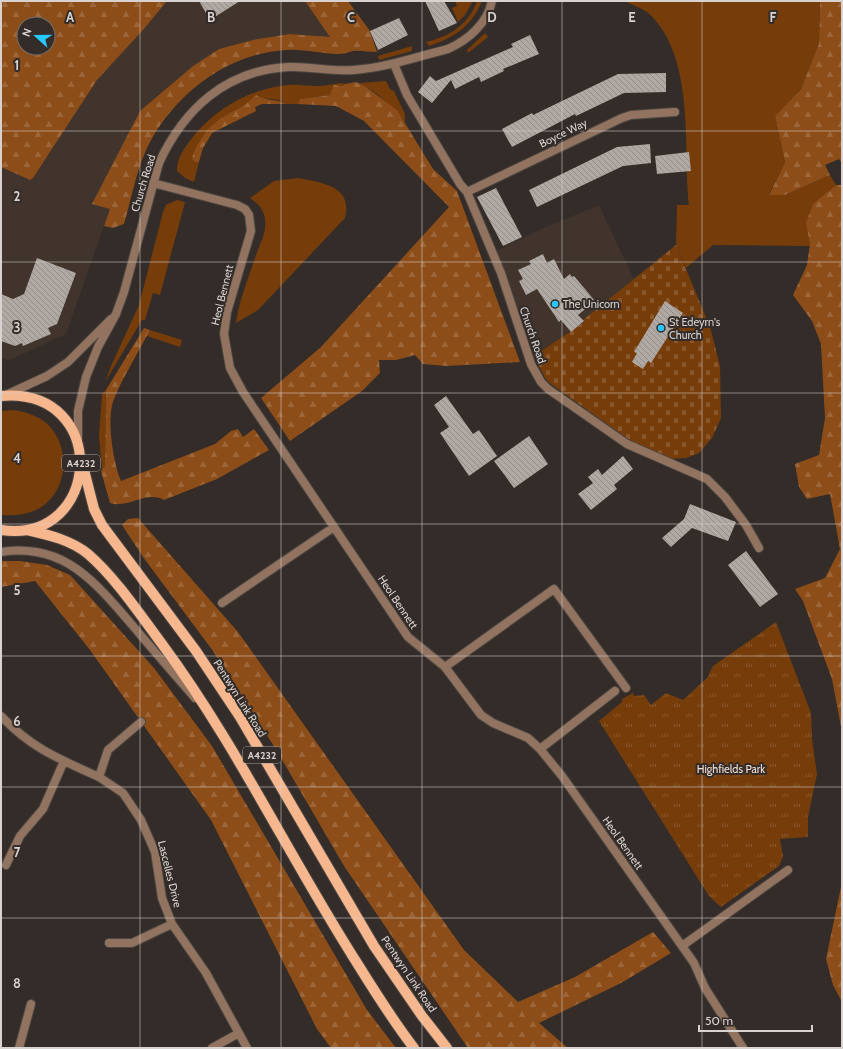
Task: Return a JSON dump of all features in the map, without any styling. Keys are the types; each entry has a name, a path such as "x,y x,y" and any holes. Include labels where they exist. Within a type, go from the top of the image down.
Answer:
{"main road":[{"name":"Pentwyn Link Road","path":"3,395 28,396 53,407 72,427 78,440 94,509 102,525 196,651 240,717 374,946 422,1016 447,1048"},
{"name":"Pentwyn Link Road","path":"4,532 28,530 47,523 63,510 77,487 82,462"},
{"name":"Pentwyn Link Road","path":"28,530 69,543 88,554 97,562 144,619 186,677 214,720 337,932 386,1010 414,1048"}],"street":[{"name":"Church Road","path":"78,440 78,411 86,377 98,347 116,314 124,292 153,183 167,146 183,121 204,99 244,76 275,68 306,67 351,70 394,64 460,44 478,27 485,17 492,1"},
{"name":"Church Road","path":"394,64 406,95 460,184 467,192 501,273 531,364 540,382 627,444 707,479 725,497 746,525 759,548"},
{"name":"Boyce Way","path":"467,192 622,118 631,115 675,112"},
{"name":"Heol Bennett","path":"153,183 237,205 245,209 249,215 251,223 250,236 224,322 225,345 230,368 247,398 408,637 445,667 481,715 493,723 528,738 540,749 562,776 694,963 705,988 742,1048"},
{"path":"3,395 46,376 68,362 116,314"},
{"path":"222,603 334,527"},
{"path":"1,552 20,550 44,554 68,563 78,570 113,604 214,720"},
{"path":"445,667 554,589 626,688"},
{"path":"540,749 615,691"},
{"name":"Lascelles Drive","path":"1,716 15,731 36,747 99,777 124,793 141,820 155,852 162,898 172,924 206,973 247,1048"},
{"path":"99,777 108,750 141,722"},
{"path":"6,865 20,836 43,809 64,761"},
{"path":"682,946 788,870"},
{"path":"109,943 132,943 172,924"},
{"path":"20,1048 31,1004"},
{"path":"212,1048 239,1033"}],"shaded area":[{"path":"167,1 305,1 331,37 290,34 219,49 193,66 140,111 93,204 110,209 66,334 10,360 1,358 1,167 29,180 33,178 97,80 143,30"},
{"path":"599,205 634,279 583,320 584,321 534,356 496,251 541,229"}],"green space":[{"path":"1,1 167,1 143,30 97,80 33,178 30,180 1,167"},
{"path":"305,1 348,1 370,31 377,52 353,51 338,54 287,50 266,53 245,58 208,78 191,91 176,106 151,140 138,170 124,224 113,228 104,226 110,209 92,204 140,111 193,66 219,49 253,40 290,34 330,37"},
{"path":"455,1 473,1 465,15 458,22 452,8 457,6"},
{"path":"477,1 482,1 478,10 461,30 438,43 429,46 426,42 443,37 463,23 469,16"},
{"path":"625,1 820,1 819,43 801,89 775,116 785,162 769,194 785,195 830,175 836,185 828,192 810,246 713,245 686,268 676,245 677,205 689,205 686,130 680,77 673,52 663,30 647,12"},
{"path":"820,1 842,1 842,163 839,159 825,165 830,175 785,195 769,195 785,162 775,116 801,89 819,43"},
{"path":"485,33 488,37 468,53 467,50"},
{"path":"412,46 412,51 379,60 378,56"},
{"path":"386,81 390,89 394,91 405,114 405,122 384,100 359,83"},
{"path":"356,82 365,86 397,110 433,169 457,191 520,362 446,366 423,364 415,355 396,360 379,360 380,373 362,391 290,441 261,398 321,347 449,207 364,121 336,106 298,104 300,99 330,95 334,85 342,86"},
{"path":"341,83 345,84 334,90 330,95 301,99 298,104 287,104 279,100 261,98 221,118 195,161 199,162 194,182 185,178 177,171 180,155 196,133 215,115 238,100 250,94 275,87 292,85 319,86"},
{"path":"256,95 287,104 262,104 255,107 256,111 212,133 203,148 199,162 195,162 192,158 196,147 207,130 221,118 245,105"},
{"path":"298,178 326,184 340,193 345,199 345,218 258,310 236,323 244,290 265,230 265,220 262,210 250,198 274,181"},
{"path":"836,185 842,185 842,732 832,679 803,601 795,589 825,578 840,549 830,494 807,499 799,487 795,464 819,455 825,418 821,344 812,321 793,295 807,265 810,244 806,223 813,204"},
{"path":"177,200 185,202 160,295 153,293 145,320 142,320 105,382 139,305 163,212 166,205"},
{"path":"676,245 710,327 720,366 721,418 712,438 699,453 686,458 670,459 632,442 551,384 545,378 534,356 584,322 583,320"},
{"path":"144,328 150,330 122,381 112,407 111,428 113,452 121,481 215,444 231,431 238,429 243,437 254,429 269,450 217,479 164,500 151,497 124,504 110,503 101,471 105,465 106,390"},
{"path":"150,330 182,340 180,347 147,336"},
{"path":"106,390 105,465 102,469 99,436 102,394"},
{"path":"14,410 38,417 54,432 60,444 63,456 63,470 60,482 54,494 46,504 34,511 26,513 1,515 1,411"},
{"path":"138,518 238,632 464,950 518,1002 575,977 653,932 671,953 621,983 539,1023 568,1048 468,1048 344,866 277,751 213,651 143,557 122,525 128,519"},
{"path":"1,561 20,561 47,565 70,575 154,668 212,746 367,1010 396,1048 331,1048 317,1029 211,820 90,650 35,581 1,587"},
{"name":"Highfields Park","path":"776,622 811,713 812,739 817,774 808,817 808,837 780,839 783,856 779,866 721,907 709,896 599,721 622,702 622,699 633,693 634,696 644,695 651,705 666,693 683,700 707,678 713,666"},
{"path":"842,882 842,1002 833,985 826,959"}],"building":[{"path":"199,1 240,1 210,20"},
{"path":"425,1 444,1 457,23 439,31"},
{"path":"399,18 408,35 378,50 370,31"},
{"path":"530,35 539,54 503,69 504,71 481,82 479,77 455,89 451,80 432,103 418,92 430,76 436,81 513,47 511,44"},
{"path":"666,73 666,92 624,93 576,116 575,114 512,147 502,129 532,113 533,115 618,74"},
{"path":"650,144 651,163 623,166 537,207 529,190 617,147"},
{"path":"689,152 691,171 657,174 655,156"},
{"path":"496,188 522,237 503,246 477,197"},
{"path":"543,254 547,263 554,259 564,279 570,274 572,277 574,276 595,301 578,315 584,321 571,332 561,320 559,322 537,289 526,295 519,281 523,279 518,270 531,264 529,261"},
{"path":"37,258 76,273 57,324 48,328 51,334 23,346 22,343 15,346 1,341 1,294 13,299 24,294"},
{"name":"St Edeyrn's Church","path":"665,301 683,313 651,363 648,361 643,369 632,362 637,353 634,352"},
{"path":"446,396 473,434 479,430 497,456 469,476 440,433 449,427 434,405"},
{"path":"529,436 548,464 514,488 494,461"},
{"path":"623,456 633,469 614,485 617,489 591,510 578,494 593,483 588,477 598,469 602,475"},
{"path":"690,504 736,522 728,541 692,528 671,547 662,538 684,519"},
{"path":"746,551 778,594 760,607 728,565"}],"place":[{"name":"The Unicorn","path":"555,304"},
{"name":"St Edeyrn's Church","path":"661,328"}]}
